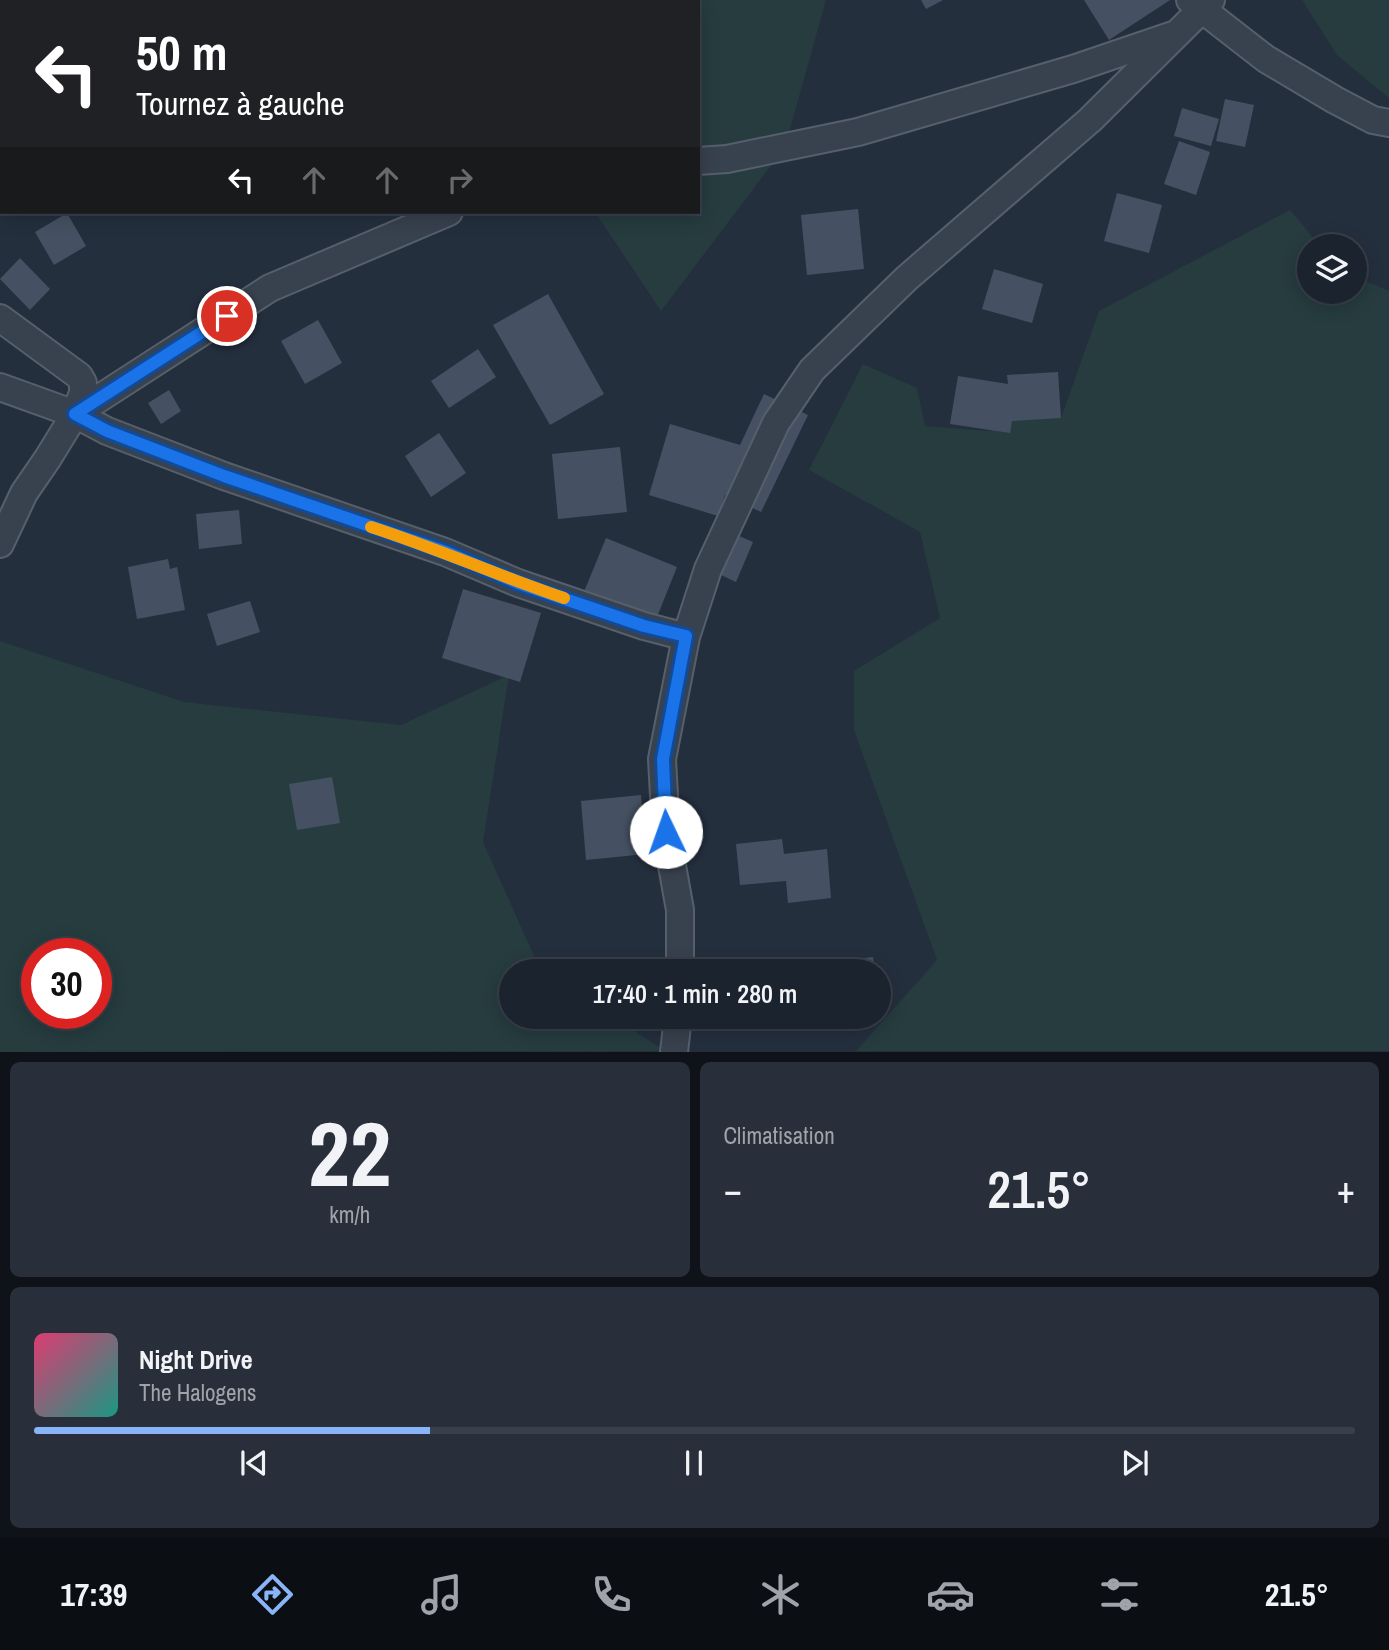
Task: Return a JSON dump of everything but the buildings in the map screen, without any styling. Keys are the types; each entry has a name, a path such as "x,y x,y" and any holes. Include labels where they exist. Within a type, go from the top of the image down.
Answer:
{"street":[{"path":"680,959 680,910 666,832 663,759 686,636 708,569 776,423 812,370 907,278 1090,120 1179,33 1201,3 1266,59 1373,120 1389,123"},
{"path":"700,161 727,159 858,132 1073,69 1179,33"},
{"path":"75,414 271,288 444,214"},
{"path":"0,318 79,376 83,383 83,393 75,414 24,494 0,544"},
{"path":"0,387 75,414 107,431 224,476 446,552 518,583 644,626 686,636"},
{"path":"674,1052 677,1029"}],"green space":[{"path":"700,0 826,0 785,147 661,311 596,214 700,214"},
{"path":"1302,0 1389,0 1389,98 1337,55"},
{"path":"1290,210 1310,234 1297,234 1297,304 1367,304 1367,281 1389,291 1389,1051 856,1051 876,1029 891,1029 891,1012 937,960 854,730 854,671 940,618 920,532 809,470 863,364 917,388 925,426 990,431 996,403 1061,418 1099,311"},
{"path":"0,641 184,702 401,725 509,675 483,842 535,959 499,959 499,1029 631,1029 665,1051 0,1052"}],"slow traffic":[{"path":"371,527 446,552 518,583 564,598"}],"route":[{"path":"227,316 75,414 107,431 224,476 446,552 518,583 644,626 686,636 663,759 666,832"}]}
